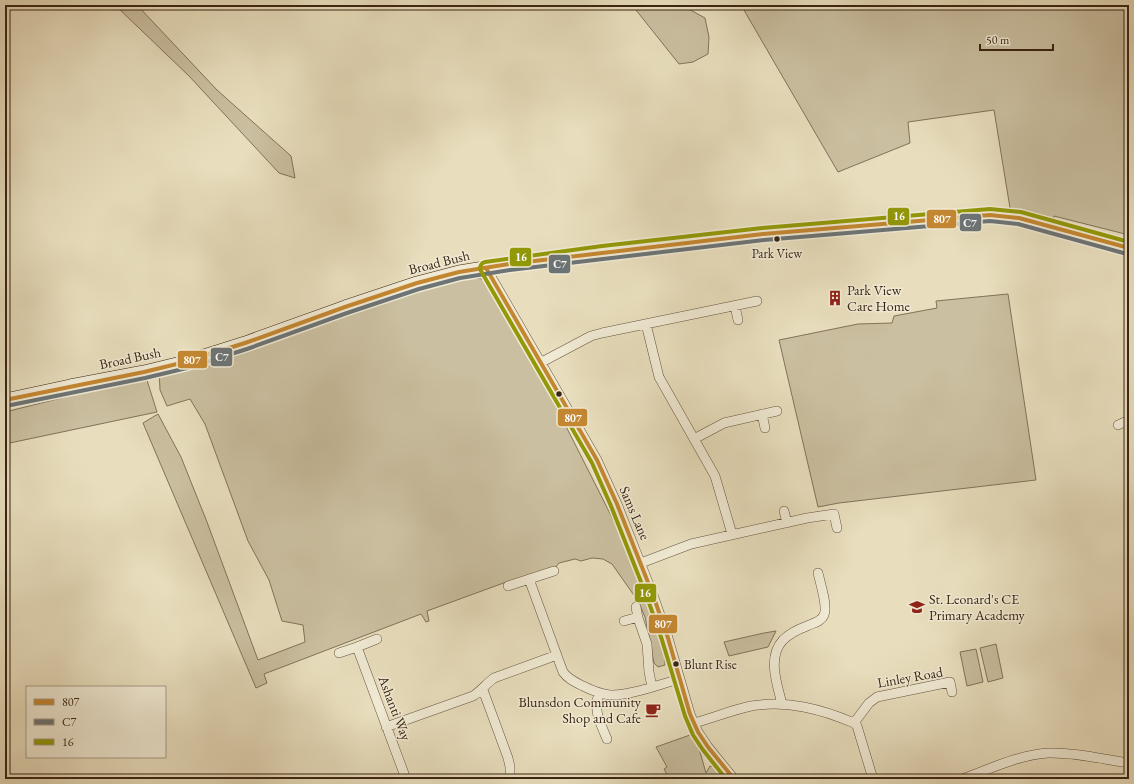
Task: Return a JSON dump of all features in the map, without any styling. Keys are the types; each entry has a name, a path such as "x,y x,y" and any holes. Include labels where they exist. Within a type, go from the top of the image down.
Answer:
{"main road":[{"name":"Broad Bush","path":"5,400 144,372 185,362 245,343 345,306 417,283 459,272 603,252 763,234 990,215 1019,218 1129,248"}],"street":[{"name":"Sams Lane","path":"486,268 596,460 617,504 661,615 690,714 708,747 734,779"},
{"path":"540,363 591,336 757,301"},
{"path":"735,306 738,320"},
{"path":"646,324 659,377 715,476 732,534"},
{"path":"694,439 724,423 777,411"},
{"path":"762,414 765,428"},
{"path":"1118,425 1129,420"},
{"path":"784,511 786,523"},
{"path":"641,564 691,544 732,534 834,514 837,528"},
{"path":"508,586 554,571"},
{"path":"782,704 775,672 778,646 785,638 818,621 824,616 826,610 818,573"},
{"path":"529,579 566,676 573,681 599,693 610,695 652,687 680,679"},
{"path":"636,607 647,644 649,672 652,687"},
{"path":"624,621 638,617"},
{"path":"339,653 377,639"},
{"name":"Ashanti Way","path":"357,647 406,779"},
{"path":"386,727 462,701 483,690 494,678 557,655"},
{"name":"Linley Road","path":"854,723 869,703 877,697 950,682 952,692"},
{"path":"483,690 508,758 510,779"},
{"path":"599,693 596,703 597,712 607,739"},
{"path":"694,723 761,705 782,704 806,707 825,712 854,723 857,726 873,779"},
{"path":"962,779 982,776 1011,761 1048,753 1077,754 1122,762"}],"shaded area":[{"path":"115,5 137,5 217,90 291,156 295,178 279,173 189,76"},
{"path":"632,5 668,5 669,7 685,7 705,18 709,37 708,54 693,62 679,64"},
{"path":"741,5 1129,5 1129,235 1054,216 1054,219 1010,208 994,110 908,122 910,143 838,172"},
{"path":"471,277 482,279 493,290 537,369 621,535 654,613 661,636 665,665 658,667 654,663 645,617 638,601 612,564 603,559 592,558 581,561 575,559 559,563 554,569 509,581 427,611 429,621 426,622 421,614 264,674 267,683 256,688 143,423 158,414 181,457 207,522 258,660 305,642 303,625 282,621 269,580 248,541 205,424 190,399 167,406 160,390 159,369 214,353 282,339 332,311"},
{"path":"1008,294 1036,480 839,503 818,507 779,340 858,324 892,323 894,316 937,308 936,301"},
{"path":"146,377 157,412 5,444 5,412"},
{"path":"776,631 768,647 729,656 724,642"},
{"path":"996,644 1003,678 988,682 980,648"},
{"path":"976,649 983,682 967,686 960,652"},
{"path":"690,735 698,745 706,773 710,766 719,768 728,779 669,779 664,769 667,767 656,747"}],"transit line":[{"name":"16","path":"726,779 693,735 685,716 662,640 647,597 611,506 592,463 481,271 481,264 485,262 602,246 762,228 990,209 1021,212 1129,242"},
{"name":"807","path":"5,400 144,372 185,362 245,343 417,283 459,272 509,264 763,234 990,215 1019,218 1129,248"},
{"name":"C7","path":"6,406 187,368 247,349 419,289 460,278 510,270 764,240 990,221 1018,224 1127,254"},
{"name":"807","path":"486,268 597,460 617,504 653,595 668,638 690,714 698,732 708,747 734,779"}],"place":[{"name":"Park View","path":"777,239"},
{"name":"Park View Care Home","path":"835,298"},
{"name":"St. Leonard's CE Primary Academy","path":"917,607"},
{"name":"Blunt Rise","path":"676,664"},
{"name":"Blunsdon Community Shop and Cafe","path":"653,710"}]}
